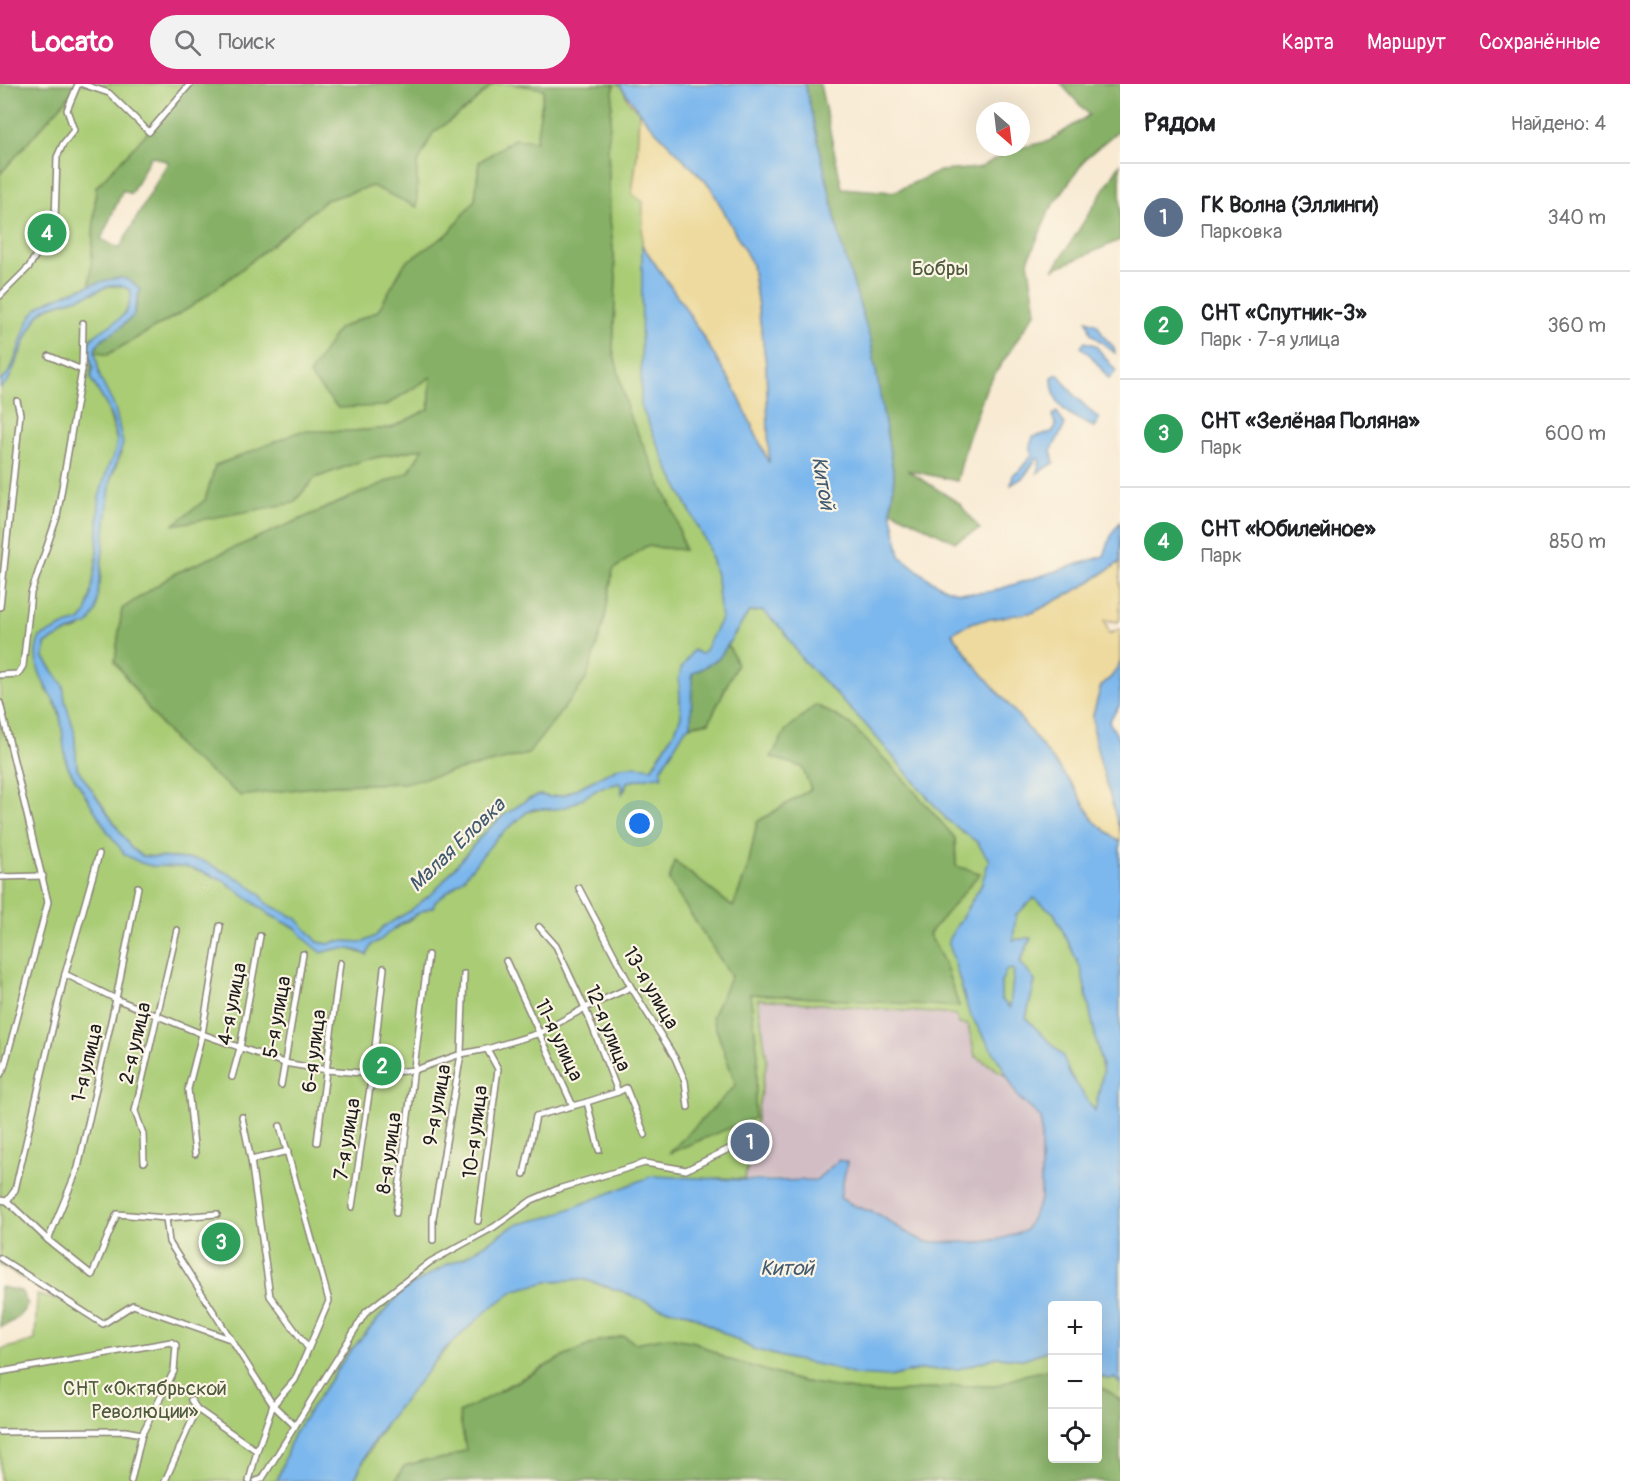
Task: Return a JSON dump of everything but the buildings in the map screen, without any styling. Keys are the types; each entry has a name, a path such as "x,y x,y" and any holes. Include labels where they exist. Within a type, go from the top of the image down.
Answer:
{"street":[{"path":"0,296 29,267 55,221 57,158 63,144 74,130 67,111 80,84 109,93 149,132 190,84"},
{"path":"0,675 18,674 23,666 31,593 57,517 82,370 83,323"},
{"path":"49,356 82,370"},
{"path":"0,607 20,414 17,401"},
{"path":"0,703 48,902 4,1068 0,1075"},
{"path":"99,854 65,974 15,1190 3,1201 92,1275 117,1214 166,1218 217,1214"},
{"path":"0,877 43,876"},
{"name":"1-я улица","path":"48,1240 78,1168 116,999 138,887"},
{"name":"13-я улица","path":"579,888 631,987 675,1058 685,1081 688,1107"},
{"path":"195,1154 188,1089 202,1034 220,926"},
{"name":"12-я улица","path":"539,927 556,946 585,1008 618,1092 626,1088 645,1135"},
{"name":"2-я улица","path":"144,1162 142,1134 135,1111 177,930"},
{"name":"4-я улица","path":"232,1077 240,1048 260,936"},
{"name":"5-я улица","path":"281,1085 303,954"},
{"name":"8-я улица","path":"396,1213 428,955"},
{"name":"11-я улица","path":"506,961 573,1106 587,1102 599,1150"},
{"name":"6-я улица","path":"317,1142 340,963"},
{"name":"7-я улица","path":"352,1207 372,1074 384,968"},
{"path":"65,974 116,999 202,1034 284,1063 372,1074 415,1070 461,1054 487,1049 540,1033 585,1008 631,987"},
{"name":"9-я улица","path":"434,1240 433,1218 461,1054 464,974"},
{"name":"10-я улица","path":"478,1221 498,1069 487,1049"},
{"path":"587,1102 618,1092"},
{"path":"524,1174 536,1116 573,1106"},
{"path":"242,1117 251,1160 270,1296 308,1348"},
{"path":"249,1481 273,1405 295,1380 329,1301 280,1126"},
{"path":"256,1481 262,1479 366,1312 430,1262 494,1227 532,1200 558,1189 645,1162 686,1170 735,1146"},
{"path":"251,1160 288,1151"},
{"path":"166,1218 169,1242 273,1405 295,1426"},
{"path":"0,1258 104,1324 133,1305 230,1339"},
{"path":"0,1372 171,1342 176,1345 174,1371 142,1434 131,1481"},
{"path":"191,1400 197,1409 257,1451"},
{"path":"165,1481 197,1409"},
{"path":"0,1432 125,1431 142,1434"}],"shaded area":[{"path":"758,999 956,1015 968,1025 975,1056 1007,1076 1018,1097 1041,1118 1041,1199 1025,1231 982,1242 925,1242 880,1215 855,1206 840,1197 847,1162 839,1160 816,1180 745,1179 767,1060"}],"green space":[{"path":"0,84 77,84 78,86 0,174"},
{"path":"77,84 186,84 165,114 96,187 90,285 56,298 39,308 27,325 12,366 0,382 0,174 78,86"},
{"path":"186,84 493,84 469,107 433,133 417,165 417,207 372,186 326,200 238,272 189,308 107,355 95,351 101,341 131,318 140,290 120,278 90,285 96,187 165,114","holes":["151,156 168,162 119,249 101,239 123,190 131,194"]},
{"path":"493,84 513,84 544,89 536,141 479,162 475,200 449,233 405,263 378,311 338,329 385,406 431,376 429,409 391,428 352,431 256,450 215,465 293,503 315,478 364,460 424,448 409,472 176,573 122,609 115,662 183,751 331,785 404,783 586,679 605,618 613,570 646,546 684,550 676,517 628,412 613,350 616,277 610,219 608,143 614,84 621,85 629,101 639,112 632,193 643,201 642,312 668,468 707,544 717,579 721,619 706,649 679,678 681,716 675,731 651,769 635,766 620,767 564,795 550,797 539,795 527,800 503,816 483,834 435,891 407,913 383,927 376,936 364,942 337,941 329,944 317,942 296,918 267,904 260,894 201,860 142,856 131,848 77,768 74,730 65,701 63,685 44,658 45,644 61,635 80,629 100,584 111,478 121,454 95,351 107,355 189,308 238,272 326,200 372,186 417,165 433,133 469,107"},
{"path":"513,84 614,84 608,143 610,219 616,277 613,350 628,412 676,517 684,550 646,546 613,570 605,618 586,680 528,754 404,783 331,785 241,796 183,751 115,662 122,609 176,573 409,472 423,448 364,460 315,478 293,503 173,525 205,500 215,466 301,431 391,428 429,409 431,377 385,406 338,408 309,375 338,329 378,311 405,263 449,233 475,200 479,162 514,139 536,141 544,89"},
{"name":"Бобры","path":"805,84 820,84 842,188 893,192 940,171 978,168 1001,156 1030,156 1030,145 1049,141 1089,115 1061,84 1120,84 1120,129 1087,157 1049,211 1028,261 1036,311 987,386 967,442 957,481 907,470 959,503 980,529 955,542 891,510 894,476 871,342 841,243"},
{"path":"1120,164 1120,240 1054,269"},
{"name":"СНТ «Октябрьской Революции»","path":"106,286 123,286 131,291 128,308 119,320 91,338 91,379 107,406 117,441 99,497 97,558 86,614 80,621 40,637 46,688 58,709 68,767 108,832 126,855 151,866 186,867 206,873 224,881 272,916 296,928 325,951 347,948 367,955 371,944 414,917 456,885 495,840 527,812 545,808 558,809 602,787 620,783 622,789 625,790 627,782 657,776 686,727 709,722 737,664 728,644 749,612 763,611 783,630 801,658 866,725 947,820 977,842 990,860 981,886 967,908 1002,1066 1007,1076 975,1056 968,1025 959,1024 956,1015 758,999 767,1060 745,1179 718,1178 515,1225 464,1258 446,1265 402,1291 347,1355 293,1435 277,1481 0,1481 0,1350 35,1340 37,1295 61,1301 0,1265 0,388 8,381 34,321 44,309 93,293","holes":["816,705 849,723 899,774 955,838 956,866 929,934 945,964 959,1006 750,994 758,1055 754,1117 671,1152 736,1085 712,1017 731,976 675,861 733,907 748,867 757,822 811,789 802,767 771,757"]},
{"path":"728,644 737,664 709,722 691,725 692,674 719,658"},
{"path":"816,705 849,723 899,774 955,838 956,866 980,873 929,934 945,964 959,1007 750,994 758,1055 754,1118 669,1153 736,1085 712,1017 731,976 669,881 674,861 733,907 748,867 757,822 811,789 802,767 771,757 786,730"},
{"path":"1034,898 1054,913 1081,969 1103,1072 1095,1112 1069,1073 1062,1056 1026,1018 1035,982 1020,962 1031,938 1012,940 1016,915"},
{"path":"1006,969 1014,970 1010,1009 1001,999 1001,982"},
{"path":"582,1279 624,1292 658,1307 688,1313 753,1349 790,1359 889,1377 917,1370 958,1369 997,1357 1023,1359 1048,1350 1048,1370 1024,1375 996,1386 953,1386 871,1393 800,1381 727,1359 695,1342 668,1337 635,1343 599,1341 499,1390 466,1450 446,1459 426,1460 404,1466 395,1481 354,1481 365,1458 392,1416 439,1357 504,1296 523,1287"},
{"path":"0,1287 21,1291 28,1304 17,1318 0,1327"},
{"path":"624,1336 635,1343 668,1337 695,1342 727,1359 800,1381 871,1393 953,1386 996,1386 1024,1375 1048,1370 1048,1463 1102,1463 1102,1388 1120,1401 1120,1481 395,1481 404,1466 426,1460 446,1459 466,1450 459,1413 561,1358 599,1341"},
{"path":"1102,1377 1115,1378 1120,1384 1120,1401 1102,1388"}],"sand":[{"path":"621,85 649,123 710,186 752,264 766,364 770,465 735,389 684,306 642,245 643,202 632,194 639,112 629,102"},
{"path":"1120,562 1120,619 1118,622 1105,620 1109,634 1120,629 1120,664 1101,686 1093,715 1120,831 1120,842 1094,821 1074,787 974,664 952,633 972,622 1034,612 1082,587"}],"water":[{"name":"Китой","path":"619,84 805,84 841,243 871,342 894,476 891,510 900,556 932,581 952,591 977,593 993,591 1104,556 1112,533 1120,522 1120,562 1082,587 1034,612 973,622 952,633 974,664 1074,787 1094,821 1120,842 1120,1384 1115,1378 1102,1377 1102,1301 1048,1301 1048,1350 1023,1359 997,1357 958,1369 917,1370 889,1377 855,1375 753,1349 688,1313 658,1307 624,1292 583,1279 551,1281 515,1290 488,1310 444,1350 382,1428 368,1450 354,1481 277,1481 293,1435 347,1355 402,1291 446,1265 464,1258 515,1225 549,1217 652,1176 766,1181 816,1180 839,1160 847,1162 840,1198 880,1215 925,1242 982,1242 1025,1231 1041,1199 1041,1118 1018,1097 969,1013 948,940 981,886 989,860 977,842 947,820 866,725 801,658 783,630 763,611 749,612 719,658 692,674 691,725 686,728 661,769 662,777 627,782 622,795 620,783 602,787 569,806 557,809 534,809 527,812 495,840 463,879 435,902 433,907 410,918 372,944 367,955 356,950 345,949 322,953 296,928 272,916 224,881 186,867 152,866 125,855 68,767 59,711 39,671 36,651 40,637 80,621 86,614 90,600 97,558 99,497 117,441 107,406 91,379 93,368 87,344 126,311 131,291 116,285 47,308 35,320 8,381 0,388 0,382 12,366 27,325 38,308 78,289 121,278 132,282 140,290 133,316 116,331 103,338 95,351 100,378 115,408 123,444 111,478 96,611 89,624 45,644 44,658 63,685 65,701 74,730 77,768 131,848 142,856 201,860 241,880 260,894 267,904 296,918 318,942 329,944 337,941 364,942 376,936 383,927 407,913 435,891 483,834 503,816 527,800 539,795 550,797 564,795 620,767 652,768 675,731 681,716 679,678 681,669 693,650 701,654 704,652 721,619 717,579 707,544 668,468 641,406 642,245 684,306 735,389 769,463 766,364 752,264 710,186 648,123","holes":["1034,898 1054,913 1081,969 1103,1072 1095,1111 1069,1073 1063,1056 1026,1018 1035,981 1020,962 1031,938 1013,940 1016,915","1007,969 1014,970 1010,1008 1001,999 1001,982"]},
{"path":"1087,320 1097,324 1104,337 1114,347 1115,353 1091,334"},
{"path":"1085,342 1095,345 1116,371 1109,379 1081,347"},
{"path":"1058,374 1075,396 1099,419 1094,427 1077,419 1059,403 1055,396 1052,377"},
{"path":"1057,412 1065,425 1051,451 1054,463 1037,473 1040,459 1036,459 1024,477 1011,485 1013,474 1018,472 1032,455 1030,446 1033,437 1052,432 1056,426 1052,415"},
{"path":"1120,662 1120,705 1109,721 1120,741 1120,831 1094,737 1093,715 1101,686 1112,676"}],"place":[{"name":"СНТ «Юбилейное»","path":"47,233"},
{"name":"СНТ «Спутник-3»","path":"382,1066"},
{"name":"ГК Волна (Эллинги)","path":"750,1142"},
{"name":"СНТ «Зелёная Поляна»","path":"221,1242"}],"water label":[{"name":"Малая Еловка","path":"457,845"}]}
